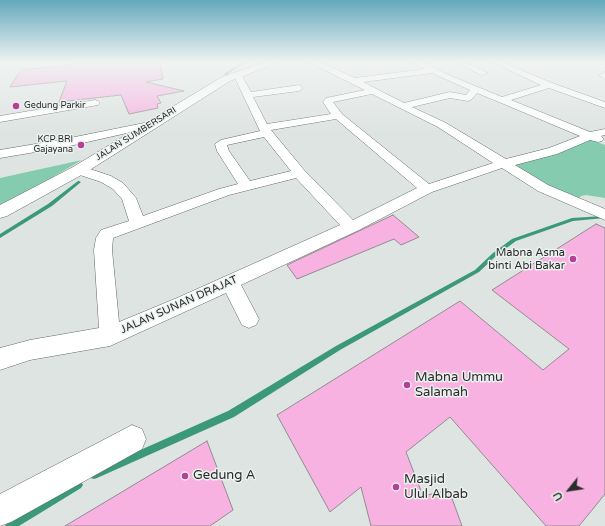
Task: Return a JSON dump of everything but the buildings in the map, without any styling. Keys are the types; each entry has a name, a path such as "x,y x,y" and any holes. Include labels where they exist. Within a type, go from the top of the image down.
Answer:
{"main road":[{"name":"JALAN SUMBERSARI","path":"0,212 82,171 212,87"}],"street":[{"path":"244,87 266,131 299,173 350,226"},
{"path":"365,87 442,125 543,188 605,215"},
{"path":"471,87 591,135 605,143"},
{"path":"502,100 544,87"},
{"path":"554,87 605,105"},
{"path":"249,95 300,88"},
{"path":"402,106 450,95 468,98 476,89"},
{"path":"373,91 328,101 338,116 427,189"},
{"path":"584,97 605,95"},
{"path":"0,119 95,103"},
{"path":"247,186 222,152 221,144 266,131 338,116"},
{"path":"0,154 145,130"},
{"name":"JALAN SUNAN DRAJAT","path":"0,359 30,350 110,336 184,304 350,226 353,226 427,189 480,170 553,151 591,135 605,132"},
{"path":"82,171 101,176 118,186 129,198 137,222 139,223"},
{"path":"110,336 102,250 104,238 107,234 208,198 247,186 299,173"},
{"path":"230,282 249,319"},
{"path":"0,511 132,439"}],"green space":[{"path":"589,139 605,145 605,198 586,195 581,196 577,200 548,189 511,166"},
{"path":"82,160 32,189 0,205 0,178"}],"waterway":[{"path":"0,236 50,205 79,182"},
{"path":"94,475 231,414 338,348 477,271 495,254 514,240 572,220 603,217"},
{"path":"10,526 78,485"}],"place":[{"name":"Gedung Parkir","path":"16,106"},
{"name":"KCP BRI Gajayana","path":"81,145"},
{"name":"Mabna Asma binti Abi Bakar","path":"573,259"},
{"name":"Mabna Ummu Salamah","path":"407,385"},
{"name":"Gedung A","path":"185,476"},
{"name":"Masjid Ulul Albab","path":"396,487"}]}
